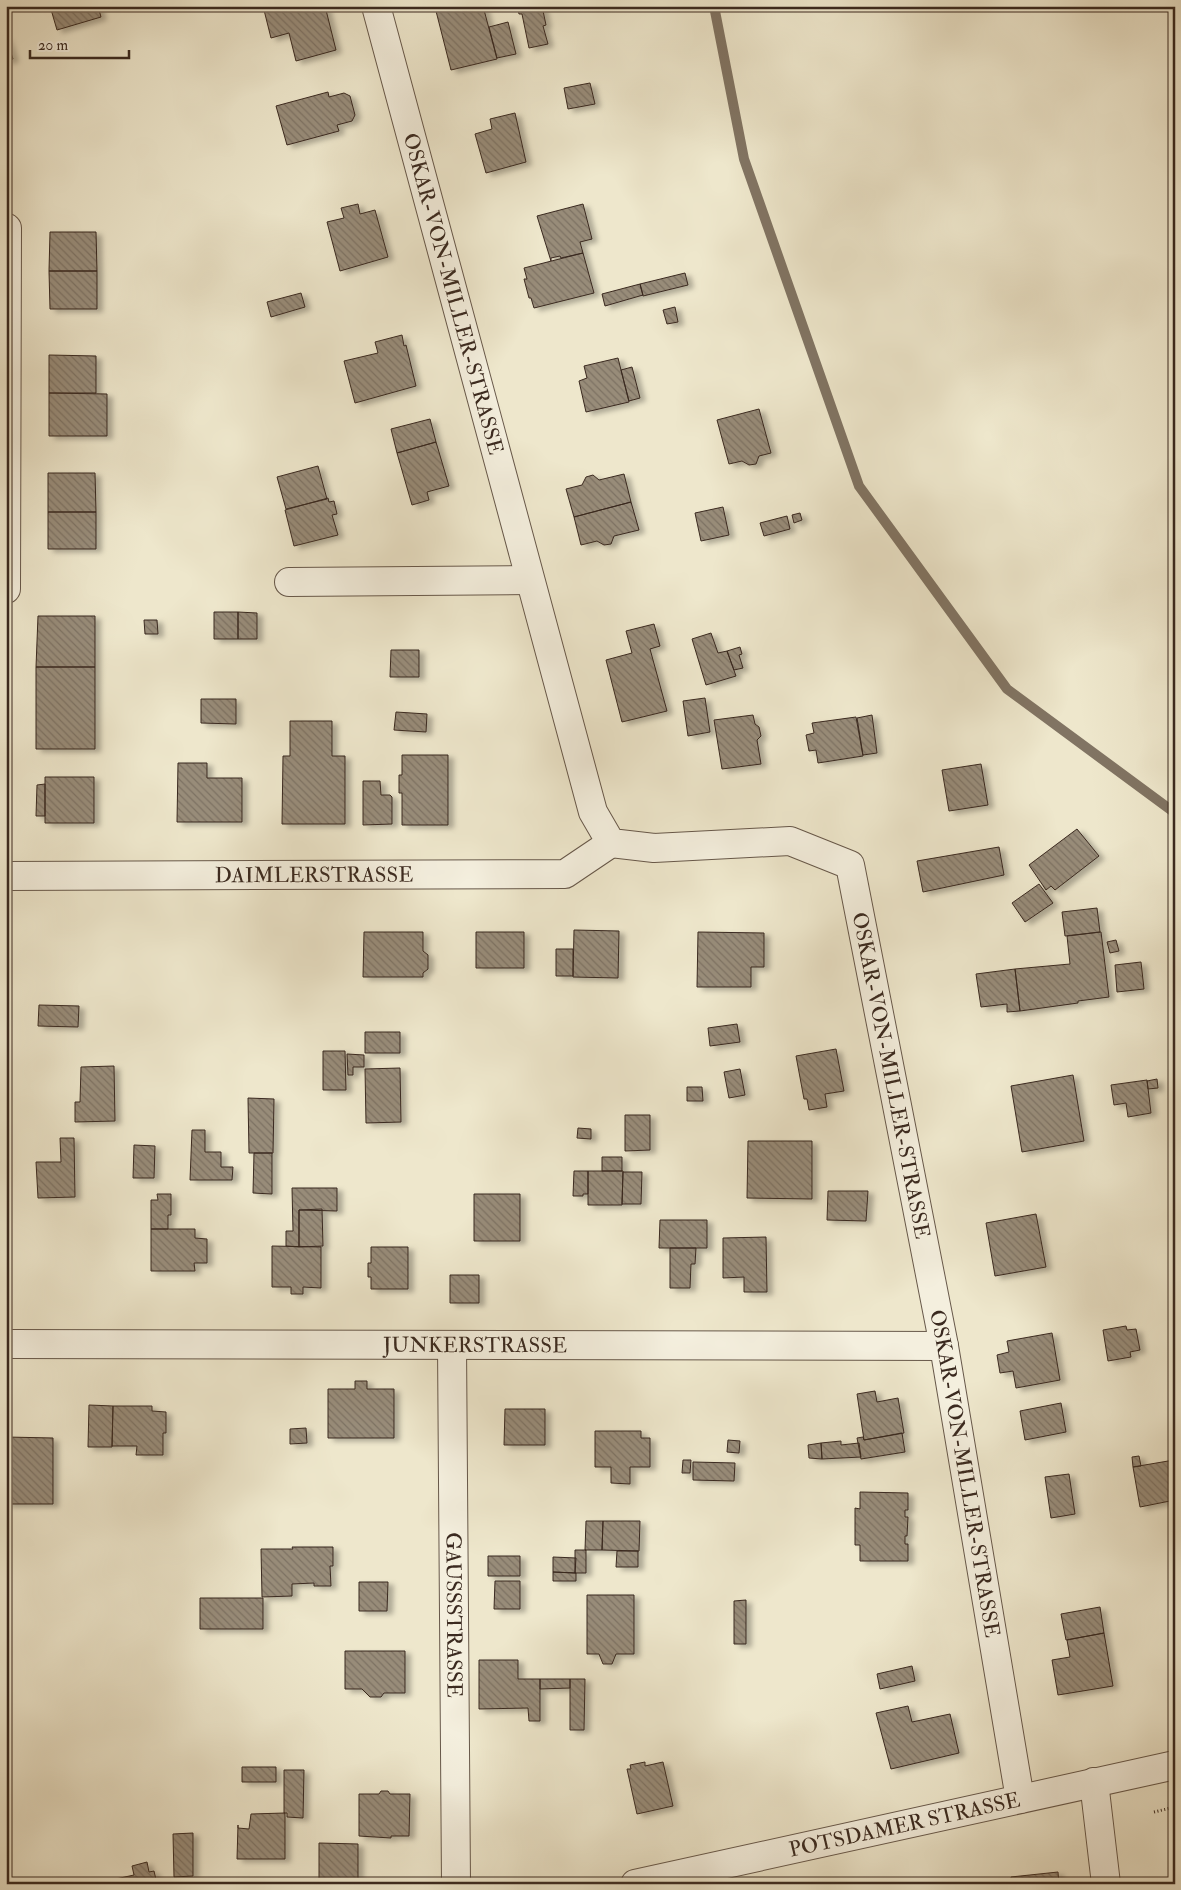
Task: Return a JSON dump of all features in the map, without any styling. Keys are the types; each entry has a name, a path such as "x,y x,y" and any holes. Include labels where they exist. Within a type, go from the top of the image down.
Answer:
{"street":[{"name":"OSKAR-VON-MILLER-STRASSE","path":"376,6 592,812 611,843 654,848 790,841 850,864 944,1346 1020,1799"},
{"path":"6,589 8,228"},
{"path":"289,582 529,580"},
{"name":"DAIMLERSTRASSE","path":"6,876 565,874 611,843"},
{"name":"JUNKERSTRASSE","path":"6,1344 944,1346"},
{"name":"GAUSSSTRASSE","path":"452,1345 456,1884"},
{"name":"POTSDAMER STRASSE","path":"635,1884 731,1874 1020,1799 1175,1765"},
{"path":"1094,1782 1106,1884"}],"path":[{"path":"1154,1812 1175,1807"}],"building":[{"path":"50,6 98,6 101,17 57,30"},
{"path":"263,6 325,6 336,50 296,61 289,33 271,38"},
{"path":"456,6 483,6 497,59 451,70 436,11"},
{"path":"517,6 542,6 546,25 543,26 548,44 529,48 522,14 519,14"},
{"path":"508,22 516,54 497,58 489,27"},
{"path":"6,37 13,59 6,61"},
{"path":"590,83 595,104 568,109 564,88"},
{"path":"328,92 329,97 344,93 350,96 355,115 352,121 337,125 339,131 287,145 276,106"},
{"path":"515,113 526,162 486,173 475,134 492,129 490,119"},
{"path":"358,204 360,214 375,210 388,257 340,271 327,222 344,218 341,208"},
{"path":"583,204 592,239 580,242 583,253 561,258 560,256 551,258 551,261 537,216"},
{"path":"50,232 96,232 97,271 49,271"},
{"path":"583,253 594,293 534,308 524,279 527,279 524,268"},
{"path":"49,271 97,271 97,309 50,309"},
{"path":"685,273 688,285 643,296 640,284"},
{"path":"640,284 643,295 605,306 602,294"},
{"path":"301,293 305,307 271,317 267,302"},
{"path":"675,307 678,322 667,324 663,310"},
{"path":"402,335 416,386 355,403 344,361 378,353 375,342"},
{"path":"49,355 96,356 96,393 49,393"},
{"path":"618,358 629,402 586,412 579,381 587,378 584,366"},
{"path":"632,367 640,398 629,401 621,370"},
{"path":"49,393 107,394 107,436 49,436"},
{"path":"759,409 771,453 759,456 756,464 749,465 742,461 729,464 717,420"},
{"path":"430,419 436,442 397,453 391,429"},
{"path":"436,442 449,486 427,492 429,500 412,505 397,453"},
{"path":"318,466 327,499 286,509 277,477"},
{"path":"48,473 95,473 96,512 48,512"},
{"path":"624,474 631,502 574,517 566,489 582,485 586,477 593,475 599,480"},
{"path":"328,498 329,502 334,501 337,514 332,515 338,535 294,546 285,510"},
{"path":"631,502 639,530 614,536 611,544 604,545 597,541 581,545 574,517"},
{"path":"723,507 729,535 701,541 695,513"},
{"path":"48,512 96,512 96,549 48,549"},
{"path":"800,513 802,520 794,523 792,515"},
{"path":"787,516 790,529 764,536 760,523"},
{"path":"214,612 238,612 238,639 214,639"},
{"path":"238,612 257,613 257,639 238,639"},
{"path":"38,616 95,616 95,667 36,667"},
{"path":"144,620 157,620 158,634 145,634"},
{"path":"654,624 660,646 650,649 667,711 622,722 606,660 632,653 626,631"},
{"path":"711,633 718,653 727,651 736,676 706,685 692,639"},
{"path":"740,647 742,654 739,655 743,668 734,670 727,651"},
{"path":"391,650 419,650 419,677 390,677"},
{"path":"36,667 95,667 95,749 36,749"},
{"path":"705,698 710,732 688,736 683,701"},
{"path":"201,699 236,699 236,724 201,723"},
{"path":"396,712 427,714 426,732 394,730"},
{"path":"753,715 761,736 757,740 761,764 722,769 714,720"},
{"path":"872,715 877,753 863,755 857,718"},
{"path":"856,717 863,756 818,763 816,750 809,751 806,735 814,733 812,723"},
{"path":"290,721 332,721 332,756 345,756 345,824 282,824 283,756 290,756"},
{"path":"402,755 448,755 448,825 402,825 402,793 399,793 399,775 402,775"},
{"path":"178,763 207,763 207,778 242,778 242,822 177,822"},
{"path":"981,764 988,805 949,811 942,770"},
{"path":"45,777 94,777 94,823 45,823"},
{"path":"363,781 380,781 381,795 390,795 392,797 392,824 363,825"},
{"path":"45,784 45,816 36,816 37,785"},
{"path":"1077,829 1099,856 1055,890 1051,886 1046,890 1029,865"},
{"path":"999,847 1004,875 923,892 917,861"},
{"path":"1039,884 1053,903 1025,922 1012,903"},
{"path":"1097,908 1100,932 1065,936 1062,912"},
{"path":"574,930 619,931 618,978 573,977"},
{"path":"364,932 423,932 423,951 428,955 428,969 423,973 423,977 363,977"},
{"path":"476,932 524,932 524,968 476,968"},
{"path":"698,932 764,933 764,967 751,967 751,987 697,987"},
{"path":"1101,932 1109,997 1020,1011 1015,969 1070,964 1067,936"},
{"path":"1116,940 1119,951 1110,953 1107,942"},
{"path":"556,949 573,949 573,976 556,976"},
{"path":"1141,962 1144,989 1117,992 1115,965"},
{"path":"1015,969 1020,1011 1007,1012 1007,1004 981,1007 976,974"},
{"path":"39,1005 79,1006 78,1027 38,1026"},
{"path":"737,1024 740,1042 710,1046 708,1028"},
{"path":"365,1032 400,1032 400,1053 365,1053"},
{"path":"836,1049 844,1091 825,1094 827,1107 809,1110 807,1099 804,1099 796,1056"},
{"path":"323,1051 345,1051 346,1090 323,1090"},
{"path":"347,1054 364,1055 364,1067 353,1067 353,1075 348,1075"},
{"path":"114,1066 115,1121 75,1122 75,1102 80,1102 81,1067"},
{"path":"400,1068 401,1122 366,1123 365,1069"},
{"path":"740,1069 745,1095 729,1098 724,1072"},
{"path":"1073,1075 1084,1141 1022,1152 1011,1086"},
{"path":"1157,1079 1158,1088 1148,1089 1147,1081"},
{"path":"1147,1080 1151,1113 1128,1117 1126,1103 1114,1105 1111,1085"},
{"path":"687,1087 702,1087 703,1101 687,1101"},
{"path":"248,1098 274,1099 273,1153 249,1153"},
{"path":"625,1115 650,1115 650,1150 625,1151"},
{"path":"578,1128 591,1129 591,1139 577,1138"},
{"path":"192,1130 205,1130 205,1152 221,1152 221,1167 233,1167 232,1180 190,1180"},
{"path":"60,1138 74,1138 75,1197 38,1198 36,1162 61,1162"},
{"path":"748,1141 812,1141 812,1199 747,1198"},
{"path":"134,1145 155,1146 154,1178 133,1178"},
{"path":"254,1153 272,1153 272,1194 253,1193"},
{"path":"602,1157 622,1157 622,1171 602,1171"},
{"path":"574,1171 588,1171 588,1194 573,1196"},
{"path":"588,1171 623,1171 622,1205 588,1205"},
{"path":"623,1172 642,1172 641,1204 622,1204"},
{"path":"292,1188 337,1188 337,1211 299,1210 299,1247 286,1246 286,1231 293,1231"},
{"path":"828,1191 868,1191 866,1221 827,1220"},
{"path":"157,1194 171,1194 171,1215 168,1215 168,1229 151,1229 151,1200 158,1200"},
{"path":"474,1194 520,1194 520,1241 474,1241"},
{"path":"322,1209 323,1246 299,1247 299,1210"},
{"path":"1036,1214 1046,1267 995,1276 986,1223"},
{"path":"660,1220 707,1220 707,1248 659,1248"},
{"path":"151,1229 195,1229 195,1238 207,1239 207,1263 194,1263 195,1271 151,1271"},
{"path":"766,1237 767,1292 744,1292 744,1277 723,1278 723,1238"},
{"path":"272,1246 321,1247 321,1288 303,1287 303,1294 291,1294 291,1287 272,1287"},
{"path":"371,1247 408,1247 408,1289 371,1289 371,1277 368,1277 368,1263 371,1263"},
{"path":"670,1248 696,1248 695,1264 691,1264 690,1288 670,1288"},
{"path":"450,1275 479,1275 479,1303 450,1303"},
{"path":"1126,1326 1127,1330 1136,1329 1140,1350 1130,1352 1131,1357 1108,1361 1103,1330"},
{"path":"1052,1333 1060,1380 1016,1388 1013,1371 1000,1373 997,1355 1009,1352 1007,1341"},
{"path":"355,1381 367,1381 367,1389 394,1389 394,1438 328,1438 328,1389 355,1389"},
{"path":"875,1391 877,1402 898,1398 904,1433 864,1440 857,1394"},
{"path":"1061,1403 1066,1432 1025,1440 1020,1411"},
{"path":"89,1405 113,1406 112,1447 88,1447"},
{"path":"113,1406 152,1406 152,1411 166,1412 166,1433 163,1433 163,1455 136,1455 137,1446 112,1446"},
{"path":"505,1409 545,1409 545,1445 504,1445"},
{"path":"306,1428 307,1443 290,1444 290,1429"},
{"path":"595,1431 641,1431 641,1438 650,1438 650,1467 630,1467 630,1484 611,1483 611,1467 595,1467"},
{"path":"902,1433 905,1452 861,1459 857,1438 863,1437 864,1440"},
{"path":"6,1437 53,1438 53,1504 6,1504"},
{"path":"728,1440 740,1441 739,1453 727,1452"},
{"path":"841,1441 841,1445 859,1443 861,1457 822,1459 821,1443"},
{"path":"821,1443 822,1459 809,1458 808,1445"},
{"path":"1139,1456 1141,1466 1133,1467 1132,1457"},
{"path":"683,1460 691,1460 690,1473 682,1473"},
{"path":"1174,1460 1175,1500 1140,1507 1133,1467"},
{"path":"693,1462 735,1463 734,1481 693,1480"},
{"path":"1069,1474 1075,1514 1051,1518 1045,1477"},
{"path":"860,1492 908,1493 908,1510 905,1510 905,1517 908,1517 905,1544 908,1544 908,1561 860,1561 860,1545 855,1545 855,1508 860,1509"},
{"path":"586,1521 603,1521 602,1550 585,1550"},
{"path":"603,1521 640,1521 639,1551 602,1550"},
{"path":"292,1547 333,1547 333,1566 330,1566 331,1586 314,1586 314,1583 292,1584 292,1596 262,1597 261,1549 293,1549"},
{"path":"575,1550 586,1550 586,1573 575,1573"},
{"path":"617,1551 638,1551 638,1567 616,1567"},
{"path":"488,1556 520,1556 520,1576 488,1576"},
{"path":"553,1557 576,1558 575,1573 553,1572"},
{"path":"553,1572 576,1573 576,1581 553,1581"},
{"path":"495,1581 520,1581 520,1609 494,1609"},
{"path":"359,1582 388,1582 387,1611 359,1611"},
{"path":"587,1595 634,1595 634,1654 616,1654 612,1664 603,1664 599,1654 587,1654"},
{"path":"200,1598 263,1598 263,1629 200,1629"},
{"path":"746,1600 746,1644 734,1644 734,1601"},
{"path":"1100,1607 1104,1633 1066,1640 1061,1614"},
{"path":"1104,1633 1113,1686 1058,1695 1052,1660 1070,1657 1067,1640"},
{"path":"345,1651 405,1651 405,1693 384,1693 381,1697 370,1697 362,1689 345,1689"},
{"path":"479,1660 518,1660 518,1679 540,1679 540,1721 529,1721 528,1708 479,1709"},
{"path":"912,1666 915,1681 880,1689 877,1674"},
{"path":"540,1679 570,1679 570,1688 540,1689"},
{"path":"570,1679 585,1679 584,1730 570,1730"},
{"path":"908,1706 912,1722 950,1714 959,1753 891,1769 876,1713"},
{"path":"645,1762 645,1766 663,1762 673,1806 637,1814 627,1769 631,1769 630,1765"},
{"path":"242,1767 276,1767 276,1782 242,1782"},
{"path":"284,1770 304,1770 303,1818 287,1817 287,1813 284,1813"},
{"path":"381,1791 388,1791 390,1794 410,1794 409,1836 391,1836 391,1838 359,1836 359,1794 379,1794"},
{"path":"285,1813 285,1859 237,1859 238,1825 238,1828 249,1829 251,1814"},
{"path":"193,1833 193,1876 174,1877 173,1834"},
{"path":"319,1843 358,1844 358,1883 319,1883"},
{"path":"147,1862 149,1872 154,1871 157,1884 112,1884 111,1880 134,1875 132,1866"},
{"path":"1058,1872 1059,1884 1012,1884 1011,1877"}],"waterway":[{"path":"714,6 744,159 859,486 1007,689 1175,813"}]}
